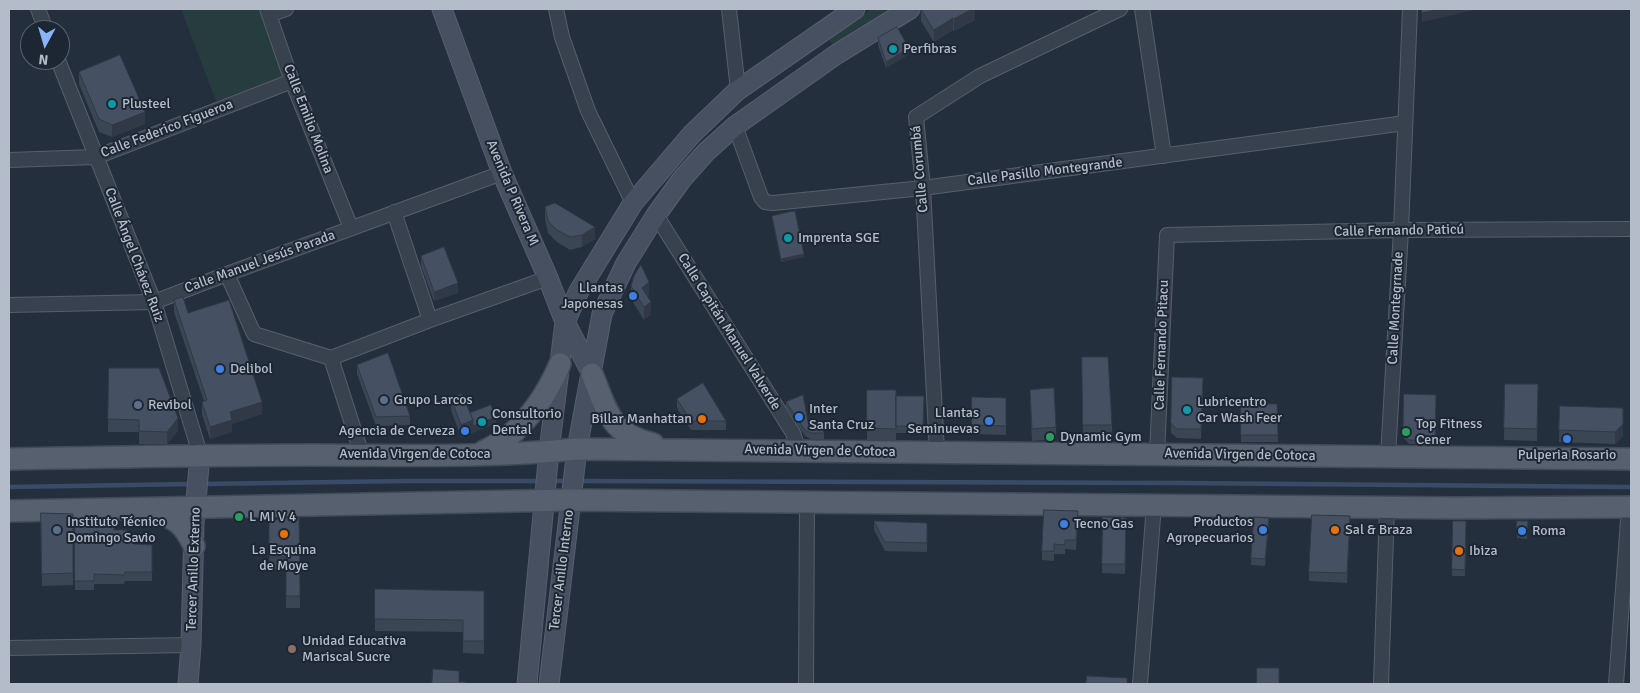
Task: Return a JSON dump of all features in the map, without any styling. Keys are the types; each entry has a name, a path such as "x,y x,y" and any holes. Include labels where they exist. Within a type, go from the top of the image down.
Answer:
{"main road":[{"name":"Avenida P Rivera M","path":"442,9 502,173 565,322 592,374"},
{"path":"565,322 581,288 633,203 692,134 738,90 855,9"},
{"name":"Tercer Anillo Interno","path":"549,684 576,453 602,314 626,263 656,215 682,179 706,152 735,126 816,68 910,9"},
{"path":"822,32 825,46 837,54"},
{"path":"802,46 814,54 817,61 816,68"},
{"name":"Tercer Anillo Interno","path":"527,684 549,454 565,322"},
{"path":"480,454 507,438 530,416 551,386 560,364"},
{"path":"592,374 610,417 619,430 635,440 675,450"},
{"name":"Avenida Virgen de Cotoca","path":"9,459 200,459 362,454 549,454 675,450 797,450 1631,459"},
{"name":"Tercer Anillo Externo","path":"188,684 200,459"},
{"path":"9,511 148,508 197,501 224,506 545,498 1387,507 1630,506"},
{"path":"194,546 204,523 212,514 224,506"},
{"path":"148,508 177,521 188,532 194,546"},
{"path":"536,684 544,611 537,584"}],"street":[{"path":"268,12 286,9"},
{"path":"556,9 562,37 588,111 633,203"},
{"path":"729,9 738,90"},
{"name":"Calle Corumbá","path":"937,452 923,188 916,117 980,76 1120,9"},
{"path":"1142,9 1164,156"},
{"name":"Calle Montegrnade","path":"1388,456 1401,230 1410,9"},
{"name":"Calle Emilio Molina","path":"268,12 292,81 351,228"},
{"name":"Calle Ángel Chávez Ruiz","path":"62,70 154,302 200,459"},
{"name":"Calle Federico Figueroa","path":"9,160 96,157 292,81"},
{"name":"Calle Pasillo Montegrande","path":"735,126 761,197 765,202 773,203 923,188 1405,123"},
{"name":"Calle Manuel Jesús Parada","path":"9,305 154,302 502,173"},
{"path":"394,212 430,320"},
{"name":"Calle Capitán Manuel Valverde","path":"656,215 793,433 797,450"},
{"name":"Calle Fernando Paticú","path":"1167,235 1401,230 1631,229"},
{"name":"Calle Fernando Pitacu","path":"1157,454 1167,235"},
{"path":"227,274 254,334 331,358 548,278"},
{"path":"331,358 362,454"},
{"path":"806,684 807,502"},
{"path":"1140,684 1154,505"},
{"path":"1616,684 1630,506"},
{"path":"1381,684 1387,507"},
{"path":"9,648 191,645"}],"green space":[{"path":"181,9 259,9 284,76 216,101"},
{"path":"872,9 895,9 837,46 830,42 829,39 832,34"}],"building":[{"path":"921,9 972,9 934,30"},
{"path":"1422,9 1440,9 1422,13"},
{"name":"Perfibras","path":"897,27 909,48 886,62 878,38"},
{"name":"Plusteel","path":"120,55 145,112 112,125 99,119 79,72"},
{"path":"555,203 595,227 582,235 570,237 557,230 548,221 545,207"},
{"name":"Imprenta SGE","path":"795,211 804,254 781,259 772,216"},
{"path":"444,247 458,283 434,292 421,256"},
{"path":"641,265 649,282 642,288 651,302 644,307 631,286 634,276"},
{"name":"Delibol","path":"183,297 188,313 229,300 262,402 230,412 232,420 210,427 202,402 207,400 174,300"},
{"name":"Grupo Larcos","path":"388,353 410,416 376,417 357,365"},
{"path":"1082,357 1108,357 1112,425 1083,425"},
{"name":"Revibol","path":"109,368 159,368 178,418 167,432 139,431 139,420 108,419"},
{"name":"Lubricentro Car Wash Feer","path":"1172,377 1203,378 1201,429 1177,429 1171,423"},
{"name":"Billar Manhattan","path":"703,383 726,421 691,421 677,399"},
{"path":"1505,384 1538,384 1537,429 1504,428"},
{"path":"1054,388 1056,427 1032,429 1030,390"},
{"path":"867,390 896,390 896,429 867,428"},
{"path":"462,394 473,420 461,425 451,398"},
{"path":"1404,394 1436,395 1435,441 1409,440 1403,434"},
{"path":"803,395 808,422 821,420 824,433 811,433 805,430 786,402"},
{"path":"896,396 924,396 923,427 896,426"},
{"name":"Llantas Seminuevas","path":"972,397 1006,398 1006,426 972,425"},
{"path":"1241,404 1277,404 1278,435 1241,435"},
{"path":"491,405 496,417 473,426 470,413"},
{"path":"1560,406 1623,408 1623,424 1615,432 1559,430"},
{"path":"1044,510 1078,511 1076,540 1065,540 1065,545 1054,544 1054,551 1042,551"},
{"path":"41,513 73,514 73,573 42,574"},
{"path":"1312,515 1350,516 1347,573 1309,572"},
{"path":"283,517 299,517 300,596 286,596 286,557 269,557 269,523"},
{"path":"1103,517 1126,518 1125,564 1102,564"},
{"path":"1254,517 1269,518 1265,559 1251,558"},
{"path":"874,521 927,523 927,543 885,542"},
{"name":"Ibiza","path":"1453,521 1466,521 1465,570 1452,569"},
{"name":"Roma","path":"1517,521 1528,521 1527,535 1517,535"},
{"path":"75,524 114,524 114,530 127,530 127,537 132,538 134,544 152,545 152,572 125,572 124,575 94,574 94,581 75,581"},
{"path":"375,589 484,591 484,641 463,641 463,620 375,619"},
{"path":"1257,668 1279,668 1279,684 1257,684"},
{"path":"433,669 459,671 459,682 465,682 465,684 432,684"},
{"path":"1087,676 1127,678 1127,684 1086,684"}],"waterway":[{"path":"203,484 542,481"},
{"path":"550,481 567,481"},
{"path":"578,481 1631,487"},
{"path":"9,487 192,484"}],"place":[{"name":"Perfibras","path":"893,49"},
{"name":"Plusteel","path":"112,104"},
{"name":"Imprenta SGE","path":"788,238"},
{"name":"Llantas Japonesas","path":"633,296"},
{"name":"Delibol","path":"220,369"},
{"name":"Grupo Larcos","path":"384,400"},
{"name":"Revibol","path":"138,405"},
{"name":"Lubricentro Car Wash Feer","path":"1187,410"},
{"name":"Inter Santa Cruz","path":"799,417"},
{"name":"Billar Manhattan","path":"702,419"},
{"name":"Llantas Seminuevas","path":"989,421"},
{"name":"Consultorio Dental","path":"482,422"},
{"name":"Agencia de Cerveza","path":"465,431"},
{"name":"Top Fitness Cener","path":"1406,432"},
{"name":"Dynamic Gym","path":"1050,437"},
{"name":"Pulperia Rosario","path":"1567,439"},
{"name":"L MI V 4","path":"239,517"},
{"name":"Tecno Gas","path":"1064,524"},
{"name":"Instituto Técnico Domingo Savio","path":"57,530"},
{"name":"Productos Agropecuarios","path":"1263,530"},
{"name":"Sal & Braza","path":"1335,530"},
{"name":"Roma","path":"1522,531"},
{"name":"La Esquina de Moye","path":"284,534"},
{"name":"Ibiza","path":"1459,551"},
{"name":"Unidad Educativa Mariscal Sucre","path":"292,649"}]}
